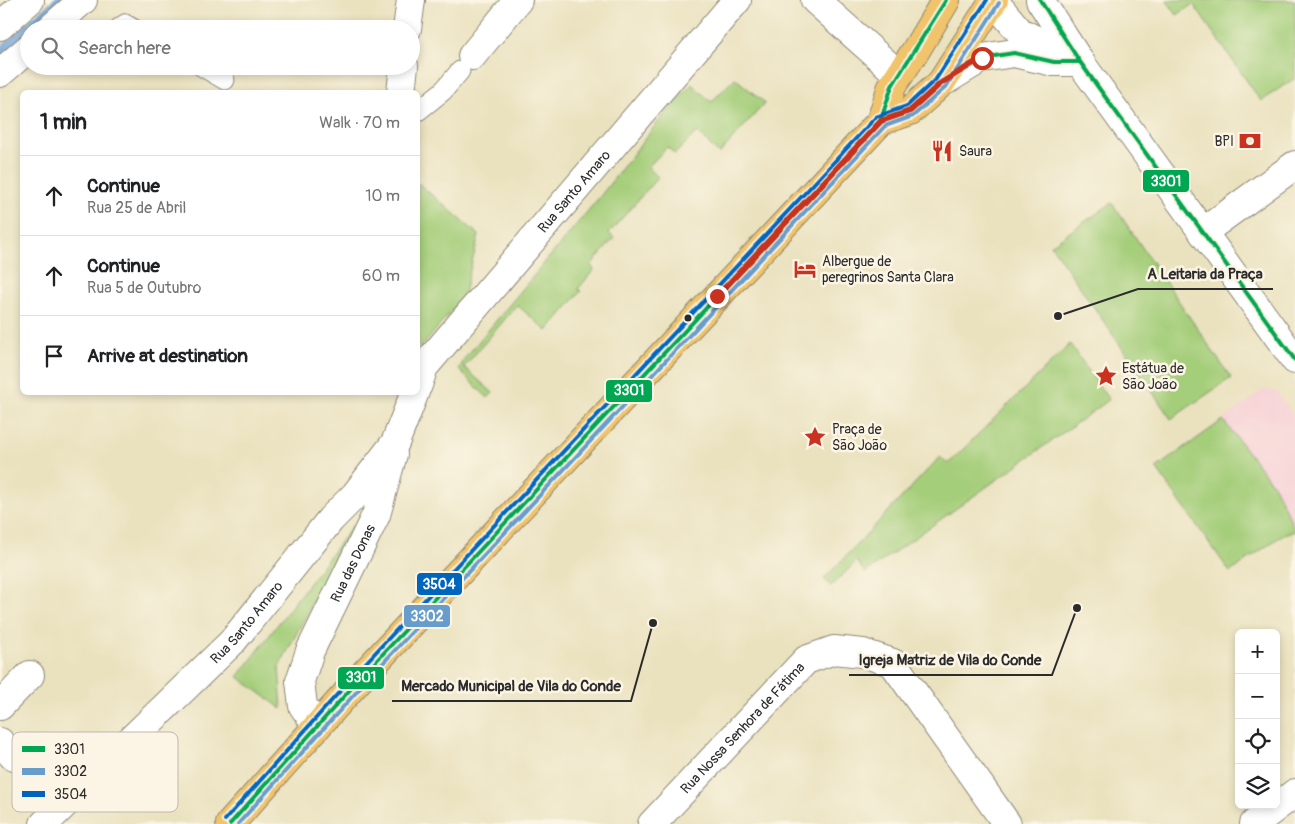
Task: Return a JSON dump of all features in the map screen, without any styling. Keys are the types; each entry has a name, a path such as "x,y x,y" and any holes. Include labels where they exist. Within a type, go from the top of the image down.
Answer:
{"main road":[{"path":"230,824 317,726 881,121 892,86 946,0"},
{"path":"881,121 910,111 941,83 994,0"}],"street":[{"path":"0,26 30,0"},
{"path":"65,20 83,0"},
{"path":"409,20 412,0"},
{"path":"466,64 518,0"},
{"name":"Rua Santo Amaro","path":"420,379 424,367 737,0"},
{"path":"815,0 899,75"},
{"path":"994,0 1020,32 1080,62"},
{"path":"1040,0 1080,62 1295,360"},
{"path":"941,83 982,58 1014,53 1054,62 1080,62"},
{"path":"0,73 20,56"},
{"path":"407,75 413,90"},
{"path":"1203,232 1295,165"},
{"name":"Rua das Donas","path":"317,726 303,706 300,682 310,652 376,515 396,443 396,395"},
{"name":"Rua Santo Amaro","path":"139,732 232,642 331,519 356,495 396,443 414,395"},
{"name":"Rua Nossa Senhora de Fátima","path":"652,824 806,660 834,650 864,653 893,663 1007,824"},
{"path":"0,706 30,675"},
{"path":"1254,824 1295,793"},
{"name":"Rua Santo Amaro","path":"44,824 56,812"}],"lane":[{"path":"420,105 443,91 466,64"},
{"path":"216,75 225,80"}],"shaded area":[{"path":"1264,389 1277,392 1295,417 1295,528 1274,486 1223,420"}],"green space":[{"path":"1166,0 1295,0 1295,78 1261,101 1193,4 1177,15"},
{"path":"735,78 765,103 719,154 697,132 675,154 667,147 648,167 658,177 609,233 614,238 591,265 594,270 578,289 581,291 547,331 517,305 464,367 493,393 488,398 459,370 465,358 602,194 658,122 692,84 711,102"},
{"path":"420,185 479,235 463,297 420,349"},
{"path":"1112,203 1231,378 1171,419 1051,245"},
{"path":"1070,344 1109,400 865,573 857,561 831,586 824,579 940,457 948,464"},
{"path":"1223,420 1274,486 1295,529 1295,531 1284,534 1230,572 1156,468"},
{"path":"353,525 279,667 282,709 238,677"}],"waterway":[{"path":"37,20 60,0"},
{"path":"0,53 20,35"}],"transit line":[{"name":"3301","path":"881,119 892,86 946,0"},
{"name":"3504","path":"225,820 359,670 876,117 907,106 936,79 987,0"},
{"name":"3301","path":"1040,0 1080,62 1295,360"},
{"name":"3302","path":"238,824 369,678 885,126 913,116 946,87 999,3"},
{"name":"3301","path":"230,824 364,674 881,121 910,111 941,83 982,58 1014,53 1054,62 1080,62"}],"place":[{"name":"BPI","path":"1250,141"},
{"name":"Saura","path":"942,151"},
{"name":"Albergue de peregrinos Santa Clara","path":"805,269"},
{"name":"A Leitaria da Praça","path":"1058,316"},
{"name":"Estátua de São João","path":"1106,376"},
{"name":"Praça de São João","path":"815,437"},
{"name":"Igreja Matriz de Vila do Conde","path":"1077,608"},
{"name":"Mercado Municipal de Vila do Conde","path":"653,623"}],"route":[{"path":"717,296 881,121 910,111 941,83 982,58"}]}
